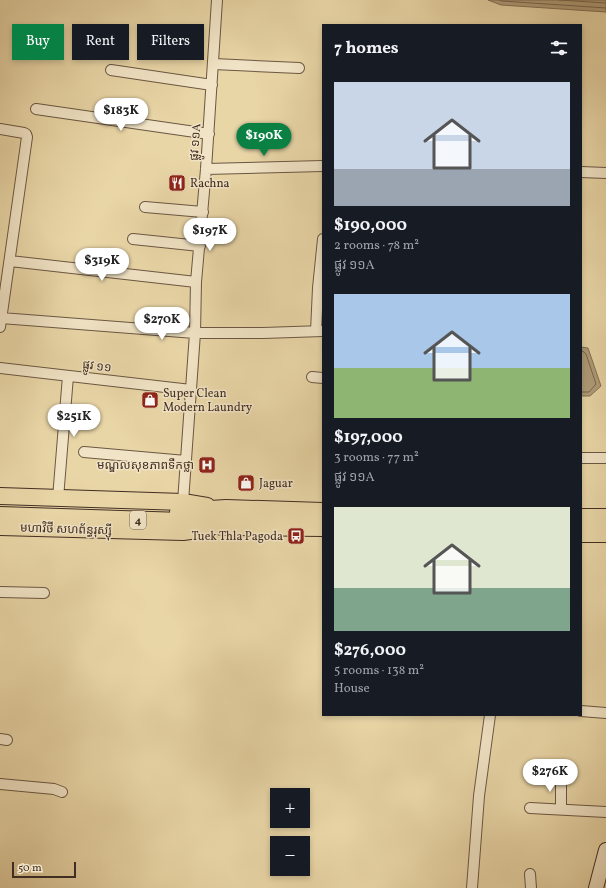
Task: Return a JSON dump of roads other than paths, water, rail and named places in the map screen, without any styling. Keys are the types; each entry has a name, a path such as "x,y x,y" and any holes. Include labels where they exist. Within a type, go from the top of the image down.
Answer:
{"highway":[{"name":"4","path":"0,507 51,508"},
{"name":"4","path":"0,516 51,508"},
{"name":"មហាវិថី សហព័ន្ធរុស្ស៊ី","path":"51,508 181,512 322,527"},
{"name":"មហាវិថី សហព័ន្ធរុស្ស៊ី","path":"227,517 322,512"},
{"path":"582,518 606,518"},
{"path":"582,533 606,533"}],"main road":[{"name":"មហាវិថី សហព័ន្ធរុស្ស៊ី","path":"0,496 51,508 183,502 227,517"},
{"name":"មហាវិថី សហព័ន្ធរុស្ស៊ី","path":"0,526 183,532 227,517"}],"street":[{"name":"ផ្លូវ ១១A","path":"183,502 195,333 196,282 209,134 217,0"},
{"path":"214,64 299,68"},
{"path":"111,70 212,85"},
{"path":"36,109 209,134"},
{"path":"0,129 24,132 27,137 1,322 195,333 320,331 318,288 322,249"},
{"path":"206,169 322,166"},
{"path":"582,172 606,173"},
{"path":"145,207 203,212"},
{"path":"133,240 200,246"},
{"path":"10,261 196,282"},
{"name":"ផ្លូវ ១១","path":"0,368 191,390"},
{"path":"51,508 68,376"},
{"path":"312,377 322,378"},
{"path":"84,452 186,461"},
{"path":"582,458 606,458"},
{"path":"0,592 44,593"},
{"path":"582,711 606,713"},
{"path":"472,888 479,796 490,716"},
{"path":"561,777 561,809"},
{"path":"0,787 54,789 62,792"},
{"path":"530,808 606,812"},
{"path":"596,888 606,850"},
{"path":"530,874 530,888"}],"water":[{"path":"488,0 606,0 606,12 501,5"},
{"path":"582,347 588,348 601,386 590,396 582,396"}],"place":[{"name":"Rachna","path":"177,183"},
{"name":"Super Clean Modern Laundry","path":"150,400"},
{"name":"មណ្ឌលសុខភាពទឹកថ្លា","path":"207,465"},
{"name":"Jaguar","path":"246,483"},
{"name":"Tuek Thla Pagoda","path":"296,536"}]}
